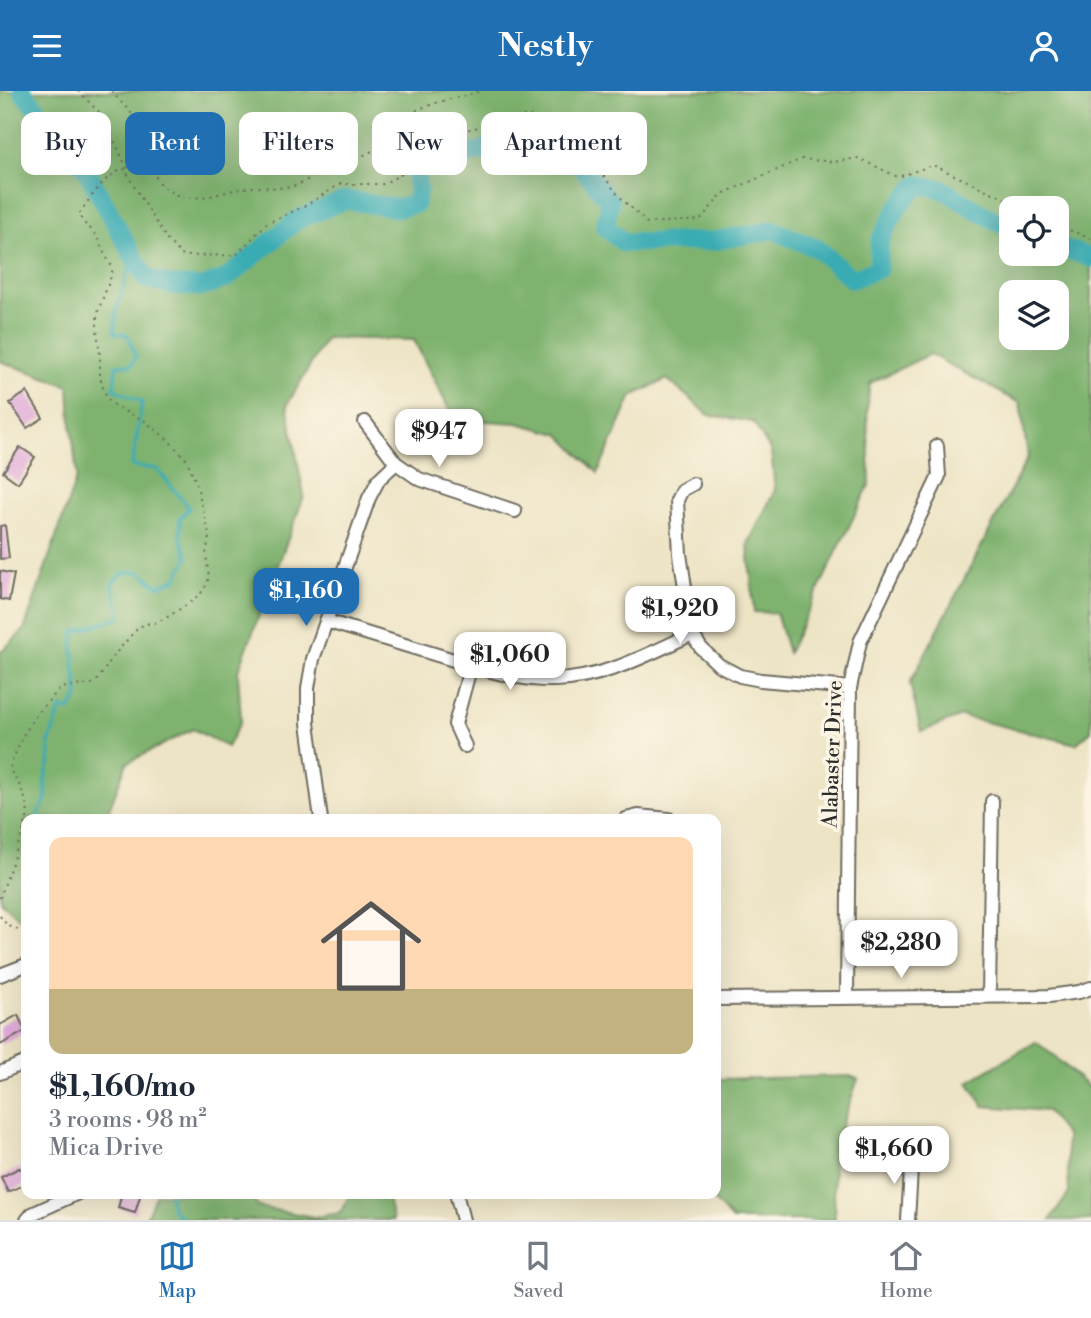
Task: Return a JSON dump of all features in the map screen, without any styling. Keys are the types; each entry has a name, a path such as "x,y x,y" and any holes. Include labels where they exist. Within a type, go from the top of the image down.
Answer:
{"street":[{"path":"365,422 397,463 419,479 515,511"},
{"name":"Alabaster Drive","path":"847,997 850,688 860,642 939,476 937,446"},
{"path":"320,814 308,723 308,688 313,659 369,498 379,479 397,463"},
{"path":"693,484 682,490 677,500 680,554 692,634 701,648 719,665 740,676 850,688"},
{"path":"326,621 526,679 556,680 586,676 627,664 692,634"},
{"path":"465,746 455,724 471,665"},
{"path":"989,996 992,801"},
{"path":"0,975 21,967"},
{"path":"721,999 1049,996 1091,988"},
{"path":"0,1073 21,1064"},
{"path":"908,1220 912,1154"},
{"path":"27,1220 32,1214 65,1199"},
{"path":"458,1199 463,1220"}],"path":[{"path":"78,91 102,115 125,165"},
{"path":"112,91 131,112"},
{"path":"156,175 167,190 186,197 210,196 248,187 295,186 329,167 373,151 396,123 410,113 422,107 481,91"},
{"path":"128,175 167,240 183,256 236,255 267,223 305,206 340,184 383,184 409,170 420,141 528,115 573,136 619,196 647,223 700,220 722,194 802,159 834,162 858,158 898,177 933,165 999,196"},
{"path":"28,814 29,806 10,771 10,763 38,712 58,691 69,686 96,682 134,632 144,624 166,618 191,601 204,590 208,578 208,529 187,460 145,421 110,402 100,377 97,314 112,274 112,267 99,239 79,215 112,175 125,170"},
{"path":"1069,230 1091,239"},
{"path":"0,898 21,837"},
{"path":"0,916 12,929 21,931"}],"green space":[{"path":"0,91 1091,91 1091,731 1076,744 961,716 921,732 910,683 1028,457 1020,403 930,354 870,383 867,410 870,483 788,653 776,613 754,612 748,544 775,490 771,451 753,422 709,415 667,379 632,396 598,473 559,434 517,423 454,419 414,340 326,338 287,405 304,496 238,672 241,721 227,747 193,729 127,763 107,814 21,814 21,920 0,901 0,653 24,630 77,476 69,386 0,361"},
{"path":"1036,1042 1091,1088 1091,1220 1050,1220 1069,1193 1066,1136 1047,1111 984,1106 968,1082"},
{"path":"850,1076 858,1079 833,1150 835,1220 732,1220 713,1199 721,1199 721,1079"},
{"path":"154,1199 252,1199 258,1207 314,1217 340,1213 347,1199 388,1199 393,1220 145,1220"}],"building":[{"path":"27,392 43,418 27,428 10,403"},
{"path":"20,447 35,457 18,483 3,472"},
{"path":"5,525 9,558 0,559 0,526"},
{"path":"0,571 14,574 9,601 0,599"},
{"path":"18,1015 21,1033 0,1045 0,1025"},
{"path":"20,1169 21,1186 8,1192 1,1177"},
{"path":"120,1199 139,1199 135,1213 118,1208"}],"waterway":[{"path":"22,91 84,166 147,279 170,285 203,287 227,278 297,220 345,200 398,208 415,204 418,191 416,175 426,149 458,158 487,149 510,131 530,137 583,168 610,202 605,227 624,243 714,241 773,230 818,249 852,279 878,269 880,240 898,207 918,185 942,189 999,222"},
{"path":"1069,250 1091,258"},
{"path":"38,814 46,799 49,743 61,708 69,711 78,697 73,650 74,632 121,617 112,583 123,573 140,572 158,586 176,579 188,557 181,539 180,518 189,508 157,469 132,466 142,402 114,389 116,365 131,365 136,357 128,335 114,333 117,307 133,256"},
{"path":"170,1199 172,1209 184,1220"}]}
